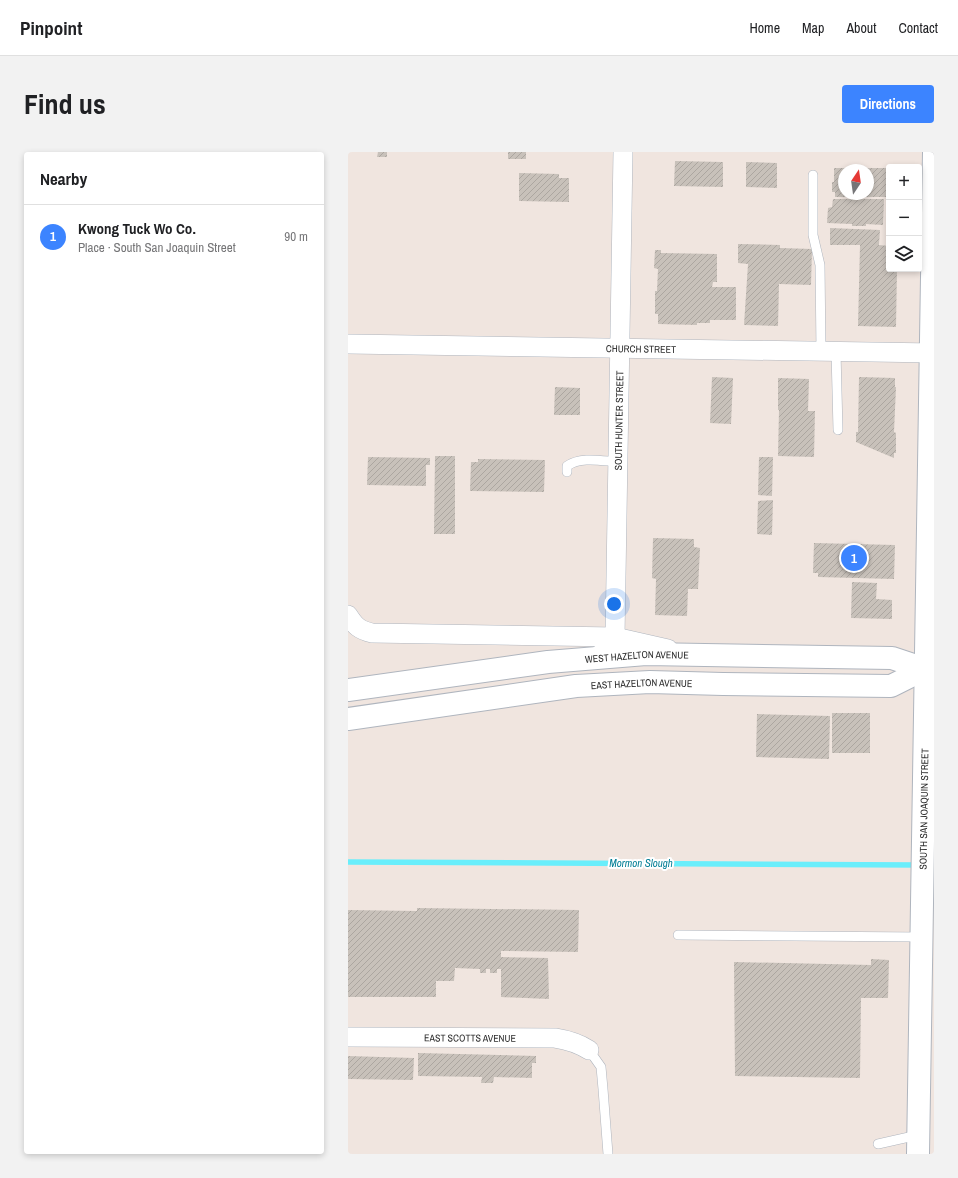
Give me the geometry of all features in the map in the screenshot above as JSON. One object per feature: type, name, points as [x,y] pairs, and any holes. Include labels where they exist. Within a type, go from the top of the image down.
[{"type":"main road","name":"SOUTH SAN JOAQUIN STREET","points":[[918,1144],[924,804],[930,669],[934,152]]},
{"type":"main road","name":"WEST HAZELTON AVENUE","points":[[348,690],[540,663],[646,654],[892,658],[930,669]]},
{"type":"main road","name":"EAST HAZELTON AVENUE","points":[[348,719],[576,686],[650,682],[891,686],[930,669]]},
{"type":"street","name":"SOUTH HUNTER STREET","points":[[615,637],[624,152]]},
{"type":"street","name":"CHURCH STREET","points":[[348,344],[932,353]]},
{"type":"street","points":[[348,615],[353,623],[361,630],[372,632],[615,637],[693,655]]},
{"type":"street","points":[[596,658],[606,649],[615,637]]},
{"type":"street","name":"EAST SCOTTS AVENUE","points":[[348,1037],[555,1038],[570,1040],[589,1050]]},
{"type":"lane","points":[[813,175],[813,235],[820,265],[828,352],[838,430]]},
{"type":"lane","points":[[567,472],[567,466],[574,461],[619,462]]},
{"type":"lane","points":[[678,935],[922,937]]},
{"type":"lane","points":[[589,1050],[600,1067],[604,1089],[608,1154]]},
{"type":"lane","points":[[878,1144],[918,1144]]},
{"type":"building","points":[[378,152],[387,152],[387,157],[377,157]]},
{"type":"building","points":[[508,152],[526,152],[526,159],[508,159]]},
{"type":"building","points":[[675,161],[723,162],[723,187],[674,186]]},
{"type":"building","points":[[746,162],[777,163],[777,188],[746,187]]},
{"type":"building","points":[[834,168],[838,168],[838,197],[835,197],[835,192],[832,192],[832,182],[834,182]]},
{"type":"building","points":[[874,168],[886,168],[886,197],[874,197]]},
{"type":"building","points":[[519,173],[559,174],[559,178],[569,178],[569,202],[519,201]]},
{"type":"building","points":[[833,199],[884,199],[883,225],[866,224],[866,226],[852,226],[852,224],[827,223],[828,208],[832,207]]},
{"type":"building","points":[[830,228],[880,230],[879,245],[886,246],[886,272],[897,272],[896,327],[858,326],[860,245],[830,245]]},
{"type":"building","points":[[738,244],[780,245],[780,248],[812,249],[811,285],[779,284],[778,326],[744,325],[748,264],[738,263]]},
{"type":"building","points":[[655,250],[661,250],[661,253],[717,254],[717,282],[713,282],[712,287],[736,287],[736,320],[710,320],[710,323],[697,323],[697,325],[658,324],[658,314],[655,314],[655,291],[657,291],[658,269],[654,268]]},
{"type":"building","points":[[712,377],[733,378],[731,424],[710,423]]},
{"type":"building","points":[[859,377],[895,378],[894,432],[896,433],[896,453],[894,453],[894,458],[856,442],[856,432],[858,432]]},
{"type":"building","points":[[778,378],[809,379],[808,411],[815,411],[814,457],[778,456]]},
{"type":"building","points":[[555,387],[580,388],[580,415],[554,415]]},
{"type":"building","points":[[435,456],[455,456],[455,534],[434,534]]},
{"type":"building","points":[[368,457],[430,458],[430,465],[426,465],[426,486],[367,485]]},
{"type":"building","points":[[759,457],[773,457],[772,496],[758,495]]},
{"type":"building","points":[[478,459],[545,460],[544,492],[470,491],[471,462],[478,462]]},
{"type":"building","points":[[773,500],[772,535],[757,534],[758,501]]},
{"type":"building","points":[[653,538],[694,539],[694,547],[700,548],[698,589],[688,589],[687,616],[655,615],[656,579],[652,578]]},
{"type":"building","points":[[814,543],[895,545],[894,579],[818,577],[818,573],[813,573]]},
{"type":"building","points":[[852,582],[877,583],[876,599],[892,600],[892,619],[851,618]]},
{"type":"building","points":[[832,713],[870,713],[870,753],[832,753]]},
{"type":"building","points":[[757,714],[830,716],[829,759],[756,757]]},
{"type":"building","points":[[417,908],[579,910],[578,952],[501,951],[501,957],[548,958],[549,999],[501,997],[501,969],[497,969],[497,973],[490,973],[490,969],[486,969],[486,973],[480,973],[480,969],[455,968],[454,981],[436,981],[436,997],[348,997],[348,910],[417,911]]},
{"type":"building","points":[[871,959],[889,960],[888,998],[861,998],[860,1078],[735,1076],[734,962],[871,965]]},
{"type":"building","points":[[418,1053],[536,1056],[536,1063],[532,1063],[532,1078],[494,1077],[493,1083],[481,1083],[482,1077],[418,1076]]},
{"type":"building","points":[[348,1056],[414,1058],[413,1080],[348,1079]]},
{"type":"waterway","name":"Mormon Slough","points":[[348,862],[918,865]]},
{"type":"place","name":"Kwong Tuck Wo Co.","points":[[854,558]]}]
